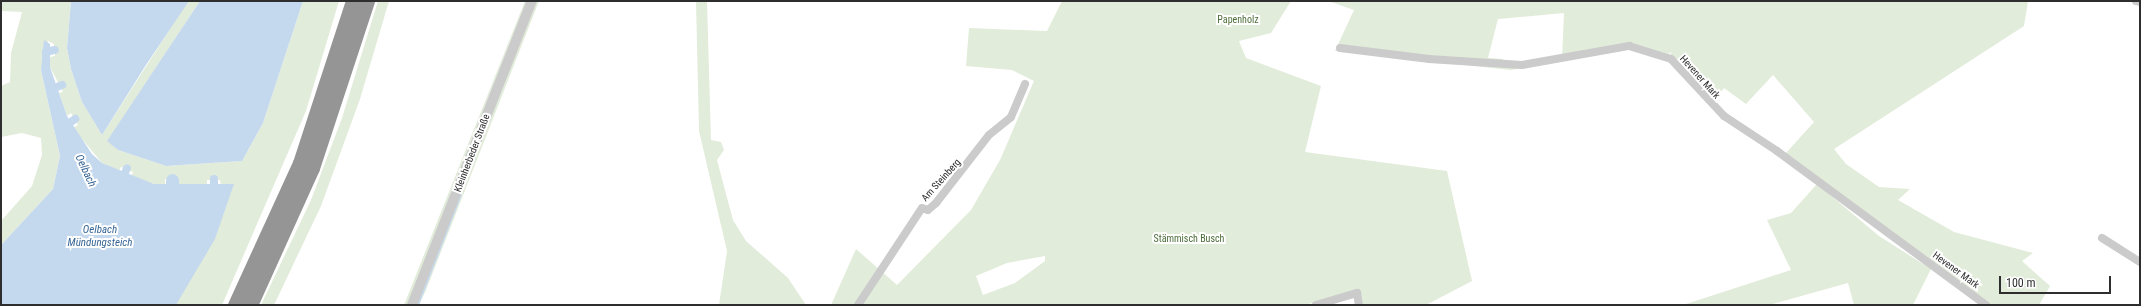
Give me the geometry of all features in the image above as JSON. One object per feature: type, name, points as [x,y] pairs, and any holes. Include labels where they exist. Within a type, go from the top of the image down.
[{"type":"highway","points":[[235,305],[300,163],[353,1]]},
{"type":"highway","points":[[250,305],[312,168],[367,1]]},
{"type":"street","name":"Kleinherbeder Straße","points":[[412,305],[532,1]]},
{"type":"street","points":[[2136,1],[2140,2]]},
{"type":"street","name":"Hevener Mark","points":[[1340,48],[1429,59],[1522,65],[1628,46],[1670,59],[1724,116],[1777,151],[1986,305]]},
{"type":"street","name":"Am Steinberg","points":[[858,305],[922,208],[928,210],[936,202],[989,135],[1011,117],[1025,84]]},
{"type":"street","points":[[2102,238],[2140,262]]},
{"type":"street","points":[[1316,305],[1357,293],[1359,305]]},
{"type":"green space","points":[[1,1],[71,1],[67,48],[71,69],[82,102],[102,135],[188,1],[200,1],[108,141],[118,150],[166,166],[242,161],[263,123],[303,1],[339,1],[306,111],[222,305],[176,305],[233,184],[221,185],[220,180],[207,180],[207,185],[178,186],[179,180],[165,179],[165,185],[154,184],[131,177],[133,172],[121,167],[119,171],[102,163],[73,128],[78,125],[71,113],[67,116],[59,93],[63,92],[50,67],[50,57],[55,56],[54,44],[48,41],[41,70],[60,156],[53,189],[1,245],[1,221],[32,186],[42,155],[41,138],[22,133],[1,137],[1,86],[10,82],[11,53],[22,12],[1,11]]},
{"type":"green space","points":[[378,1],[389,1],[360,99],[321,206],[274,305],[261,305],[311,200],[342,118]]},
{"type":"green space","points":[[525,1],[539,1],[426,290],[419,305],[404,305]]},
{"type":"green space","points":[[696,1],[707,1],[711,140],[721,142],[724,150],[717,160],[733,220],[746,241],[788,278],[806,305],[719,305],[727,251],[699,131]]},
{"type":"green space","name":"Stämmisch Busch","points":[[1062,1],[1291,1],[1271,33],[1239,41],[1246,58],[1321,86],[1305,152],[1447,171],[1472,281],[1426,305],[1361,305],[1355,291],[1305,305],[831,305],[856,249],[897,285],[971,210],[1000,160],[1034,81],[1012,70],[966,66],[969,28],[1047,31]],"holes":[[[1045,256],[1045,261],[1015,283],[983,295],[976,276],[1007,263]]]},
{"type":"green space","points":[[1328,1],[2028,1],[2024,26],[1834,149],[1846,164],[1879,187],[1910,189],[1898,200],[1954,232],[2033,253],[2022,261],[2050,286],[2039,305],[1990,305],[1786,153],[1814,122],[1773,75],[1746,104],[1724,88],[1713,103],[1736,120],[1719,110],[1716,113],[1667,60],[1672,52],[1668,54],[1629,43],[1622,51],[1511,70],[1335,51],[1354,10]],"holes":[[[1564,13],[1562,59],[1518,66],[1503,66],[1503,59],[1488,58],[1498,19]]]},
{"type":"green space","points":[[1817,184],[1879,236],[1931,269],[1913,305],[1854,305],[1848,283],[1769,305],[1683,305],[1791,270],[1767,220],[1791,213]]},
{"type":"water","points":[[71,1],[189,1],[146,65],[102,135],[82,102],[71,69],[67,48]]},
{"type":"water","points":[[200,1],[303,1],[263,123],[242,161],[166,166],[118,150],[107,141]]},
{"type":"water","name":"Oelbach Mündungsteich","points":[[44,40],[50,44],[50,67],[67,116],[92,154],[102,163],[154,184],[234,184],[215,239],[176,305],[1,305],[1,245],[53,189],[60,156],[41,70]]},
{"type":"waterway","points":[[46,58],[46,52],[55,50]]},
{"type":"waterway","name":"Oelbach","points":[[54,94],[52,89],[62,85]]},
{"type":"waterway","points":[[64,127],[75,119]]},
{"type":"waterway","points":[[120,184],[127,168]]},
{"type":"waterway","points":[[214,179],[214,185]]},
{"type":"waterway","name":"Oelbach","points":[[172,180],[172,185]]},
{"type":"waterway","points":[[418,305],[461,194]]},
{"type":"park label","name":"Papenholz","points":[[1238,20]]}]
